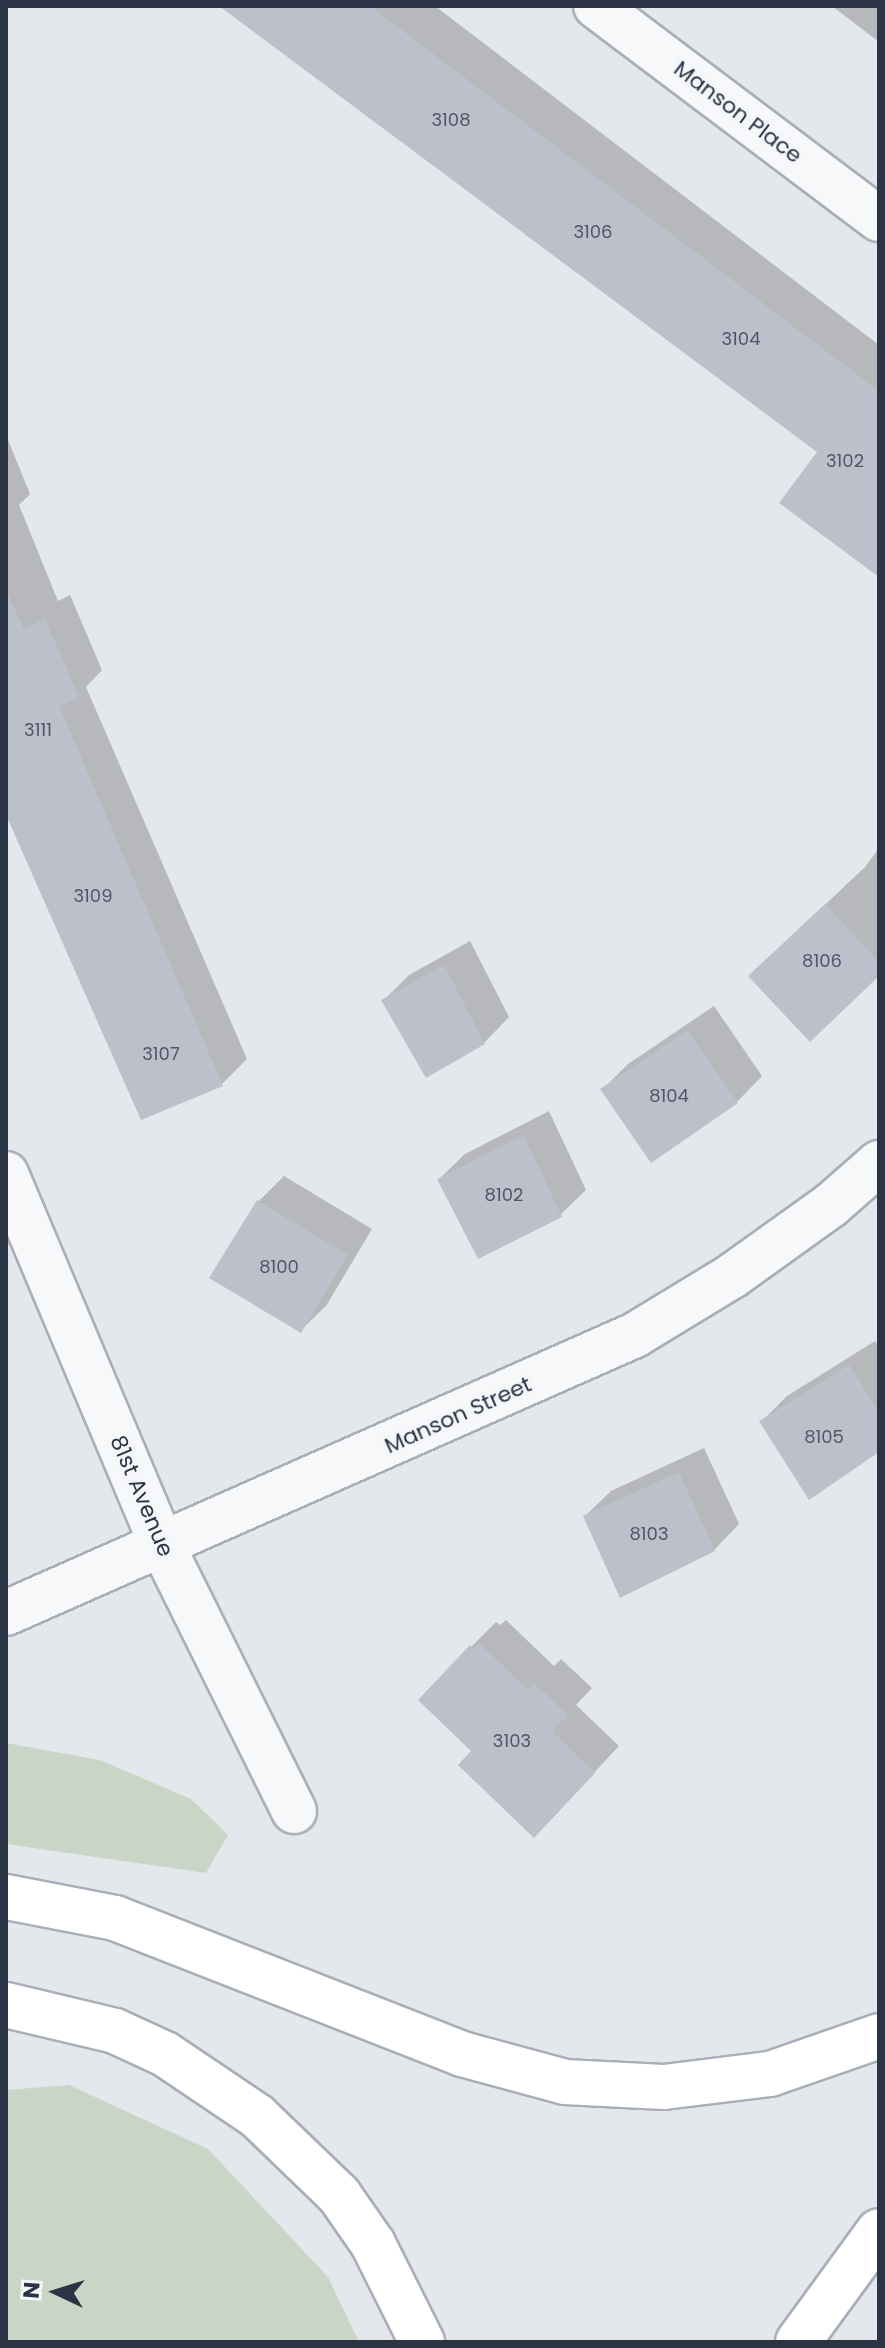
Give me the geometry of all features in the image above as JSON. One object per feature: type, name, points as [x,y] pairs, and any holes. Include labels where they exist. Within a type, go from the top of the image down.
[{"type":"main road","points":[[6,1897],[115,1918],[462,2054],[565,2082],[664,2087],[770,2074],[879,2036]]},
{"type":"main road","points":[[6,2005],[115,2031],[165,2054],[257,2116],[339,2195],[373,2244],[422,2342]]},
{"type":"main road","points":[[798,2342],[879,2231]]},
{"type":"street","name":"Manson Place","points":[[596,6],[879,219]]},
{"type":"street","name":"Manson Street","points":[[6,1613],[635,1335],[732,1276],[831,1205],[879,1163]]},
{"type":"street","name":"81st Avenue","points":[[6,1174],[162,1545],[294,1811]]},
{"type":"green space","points":[[6,1743],[100,1760],[191,1799],[228,1835],[206,1873],[6,1844]]},
{"type":"green space","points":[[69,2085],[208,2149],[328,2277],[359,2342],[6,2342],[6,2090]]},
{"type":"building","points":[[219,6],[370,6],[879,391],[879,577],[779,503],[817,452]]},
{"type":"building","points":[[6,590],[24,629],[45,619],[79,697],[59,706],[223,1086],[141,1120],[6,815]]},
{"type":"building","points":[[825,904],[879,962],[879,976],[810,1042],[748,976]]},
{"type":"building","points":[[444,965],[485,1044],[426,1078],[381,1000]]},
{"type":"building","points":[[688,1030],[738,1103],[651,1163],[600,1089]]},
{"type":"building","points":[[524,1135],[562,1217],[478,1259],[437,1179]]},
{"type":"building","points":[[257,1200],[348,1255],[301,1333],[209,1278]]},
{"type":"building","points":[[849,1365],[879,1412],[879,1452],[809,1500],[759,1421]]},
{"type":"building","points":[[679,1472],[715,1551],[620,1598],[583,1516]]},
{"type":"building","points":[[479,1643],[528,1690],[534,1683],[568,1715],[552,1731],[595,1773],[534,1838],[458,1765],[471,1751],[418,1700],[470,1645],[473,1649]]}]
